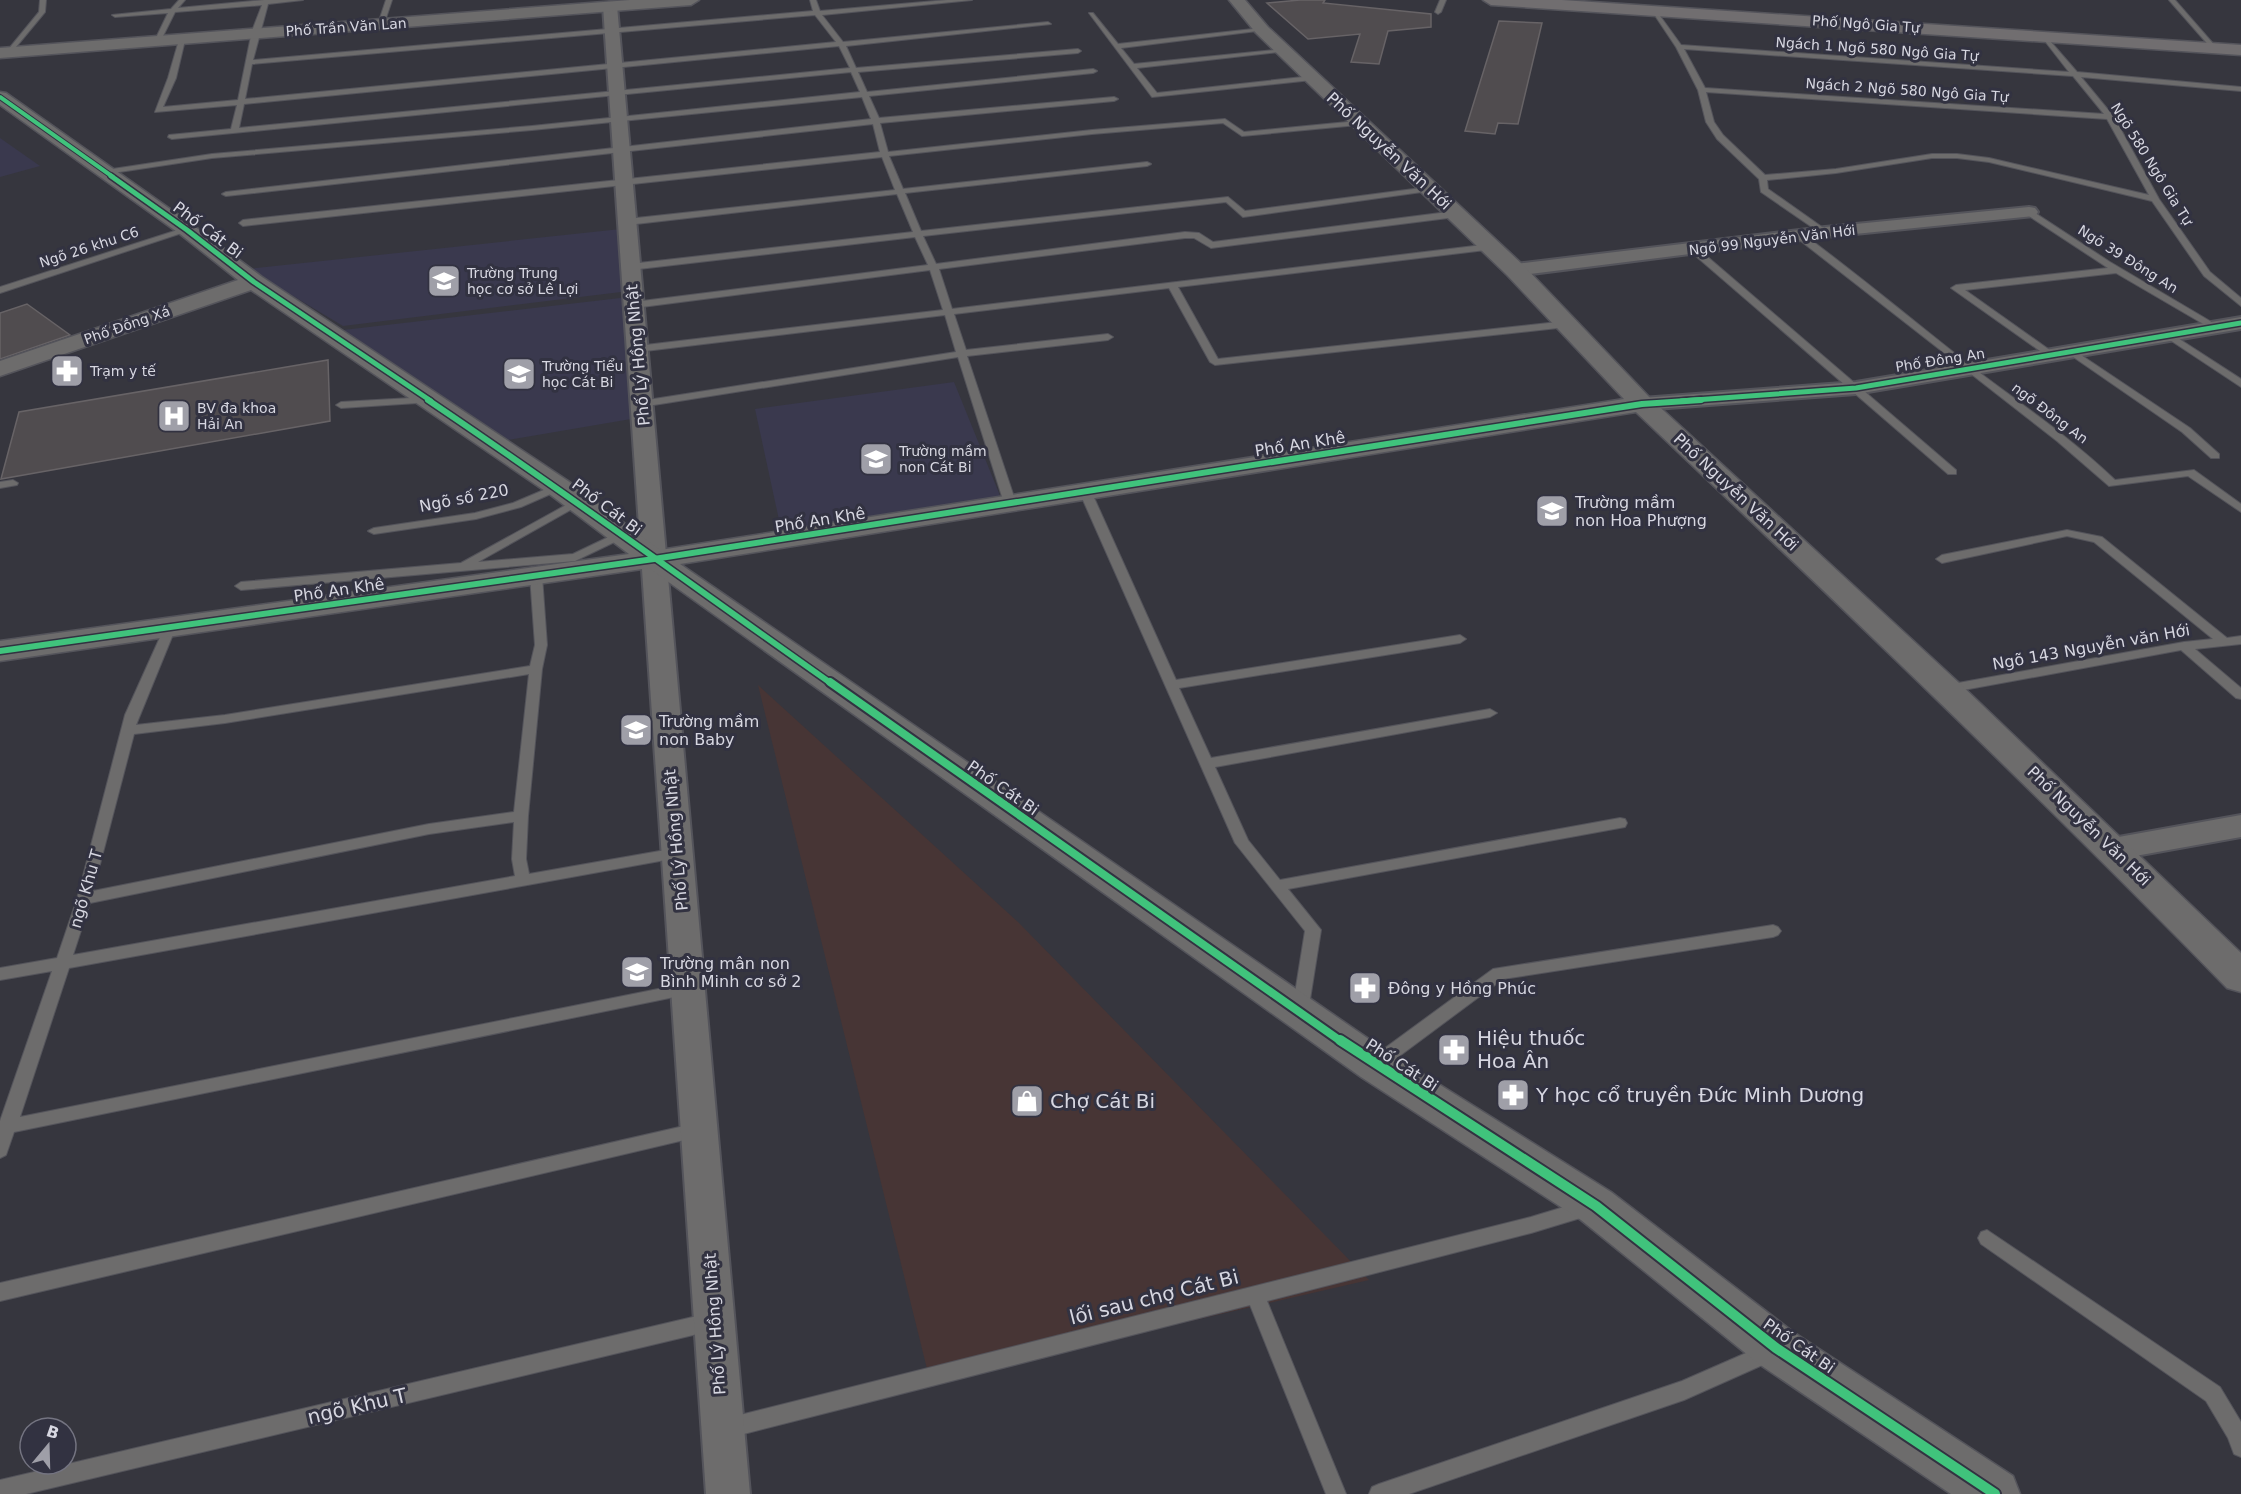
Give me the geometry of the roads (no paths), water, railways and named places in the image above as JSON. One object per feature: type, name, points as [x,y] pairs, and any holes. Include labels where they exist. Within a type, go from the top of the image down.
[{"type":"main road","name":"Phố Ngô Gia Tự","points":[[1491,0],[2241,50]]},
{"type":"street","name":"Phố Trần Văn Lan","points":[[4,52],[381,24],[611,19],[691,0]]},
{"type":"street","name":"Phố Nguyễn Văn Hới","points":[[1237,0],[1262,30],[1515,270],[1642,404],[1947,689],[2113,849],[2241,977]]},
{"type":"street","points":[[1553,4],[1571,0]]},
{"type":"street","name":"Phố Lý Hồng Nhật","points":[[611,19],[728,1494]]},
{"type":"street","name":"Phố Cát Bi","points":[[0,97],[187,230],[254,282],[568,495],[654,559],[1299,1013],[1375,1065],[1596,1206],[1776,1348],[1995,1494]]},
{"type":"street","name":"Ngõ 99 Nguyễn Văn Hới","points":[[1515,270],[1825,232],[2029,212]]},
{"type":"street","name":"Phố Đồng Xá","points":[[0,369],[254,282]]},
{"type":"street","name":"Phố Đông An","points":[[1642,404],[1856,388],[2241,323]]},
{"type":"street","name":"Phố An Khê","points":[[0,651],[654,559],[1642,404]]},
{"type":"street","points":[[2113,849],[2241,826]]},
{"type":"lane","points":[[4,52],[42,12],[43,0]]},
{"type":"lane","points":[[157,42],[173,10],[182,0]]},
{"type":"lane","points":[[115,15],[300,0]]},
{"type":"lane","points":[[381,24],[389,0]]},
{"type":"lane","points":[[813,0],[817,13],[842,45],[854,70],[876,121],[885,154],[934,268],[1010,503]]},
{"type":"lane","points":[[250,62],[611,19],[817,13],[969,0]]},
{"type":"lane","points":[[1438,12],[1443,0]]},
{"type":"lane","points":[[2172,0],[2214,48]]},
{"type":"lane","points":[[234,131],[243,101],[256,34],[266,1]]},
{"type":"lane","points":[[1655,11],[1679,47],[1702,90],[1710,122],[1720,137],[1763,177],[1764,190],[1825,232]]},
{"type":"lane","points":[[1091,14],[1155,95],[1312,78]]},
{"type":"lane","points":[[182,40],[172,78],[158,110],[615,64],[842,45],[1048,24]]},
{"type":"lane","points":[[1117,46],[1262,30]]},
{"type":"lane","name":"Ngõ 580 Ngô Gia Tự","points":[[2044,36],[2110,117],[2155,199],[2207,274],[2241,303]]},
{"type":"lane","name":"Ngách 1 Ngõ 580 Ngô Gia Tự","points":[[1679,47],[2073,74],[2241,89]]},
{"type":"lane","points":[[106,172],[212,156],[618,107],[854,70],[1078,51]]},
{"type":"lane","points":[[1132,66],[1284,51]]},
{"type":"lane","points":[[172,137],[234,131],[863,93],[1093,71]]},
{"type":"lane","name":"Ngách 2 Ngõ 580 Ngô Gia Tự","points":[[1702,90],[2110,117]]},
{"type":"lane","points":[[226,194],[876,121],[1114,99]]},
{"type":"lane","points":[[243,223],[624,184],[1092,132],[1225,121],[1242,134],[1358,123]]},
{"type":"lane","points":[[1763,177],[1836,171],[1932,156],[1957,156],[1989,160],[2155,199]]},
{"type":"lane","points":[[627,222],[1147,164]]},
{"type":"lane","points":[[630,267],[1228,199],[1243,214],[1429,189]]},
{"type":"lane","name":"Ngõ 39 Đông An","points":[[2029,212],[2116,270],[2214,327]]},
{"type":"lane","points":[[634,305],[1185,235],[1196,235],[1211,245],[1456,214]]},
{"type":"lane","name":"Ngõ 26 khu C6","points":[[0,290],[187,230]]},
{"type":"lane","name":"ngõ Đông An","points":[[1800,236],[1861,280],[1970,369],[2085,456],[2113,484],[2190,472],[2241,509]]},
{"type":"lane","points":[[637,350],[1491,247]]},
{"type":"lane","points":[[1693,249],[1952,472]]},
{"type":"lane","points":[[2116,270],[1956,288],[2186,430],[2216,456]]},
{"type":"lane","points":[[1172,285],[1215,362],[1567,324]]},
{"type":"lane","points":[[2170,336],[2241,384]]},
{"type":"lane","points":[[641,404],[960,354],[1108,337]]},
{"type":"lane","points":[[341,405],[431,400]]},
{"type":"lane","points":[[0,484],[13,483]]},
{"type":"lane","points":[[1085,491],[1242,843],[1313,930],[1299,1013]]},
{"type":"lane","points":[[461,566],[568,495]]},
{"type":"lane","name":"Ngõ số 220","points":[[374,531],[476,516],[568,495]]},
{"type":"lane","points":[[1942,559],[2067,533],[2098,539],[2226,643]]},
{"type":"lane","points":[[241,586],[575,557],[621,535]]},
{"type":"lane","points":[[523,880],[519,859],[521,816],[536,669],[541,645],[536,576]]},
{"type":"lane","name":"ngõ Khu T","points":[[0,1150],[4,1127],[84,899],[132,715],[170,627]]},
{"type":"lane","points":[[1172,685],[1460,639]]},
{"type":"lane","name":"Ngõ 143 Nguyễn văn Hới","points":[[1947,689],[2184,646],[2241,640]]},
{"type":"lane","points":[[2184,646],[2241,695]]},
{"type":"lane","points":[[129,730],[225,719],[536,669]]},
{"type":"lane","points":[[1206,764],[1490,713]]},
{"type":"lane","points":[[84,899],[429,829],[521,816]]},
{"type":"lane","points":[[1276,885],[1620,823]]},
{"type":"lane","points":[[0,974],[677,853]]},
{"type":"lane","points":[[1375,1065],[1499,973],[1773,931]]},
{"type":"lane","points":[[4,1127],[688,988]]},
{"type":"lane","points":[[0,1292],[699,1129]]},
{"type":"lane","name":"lối sau chợ Cát Bi","points":[[723,1429],[1531,1225],[1596,1206]]},
{"type":"lane","points":[[1987,1238],[2213,1394],[2237,1434],[2241,1447]]},
{"type":"lane","points":[[1255,1295],[1336,1494]]},
{"type":"lane","name":"ngõ Khu T","points":[[0,1490],[715,1321]]},
{"type":"lane","points":[[1379,1494],[1684,1390],[1776,1348]]},
{"type":"place","name":"Trường Trung học cơ sở Lê Lợi","points":[[444,281]]},
{"type":"place","name":"Trạm y tế","points":[[67,371]]},
{"type":"place","name":"Trường Tiểu học Cát Bi","points":[[519,374]]},
{"type":"place","name":"BV đa khoa Hải An","points":[[174,416]]},
{"type":"place","name":"Trường mầm non Cát Bi","points":[[876,459]]},
{"type":"place","name":"Trường mầm non Hoa Phượng","points":[[1552,511]]},
{"type":"place","name":"Trường mầm non Baby","points":[[636,730]]},
{"type":"place","name":"Trường mân non Bình Minh cơ sở 2","points":[[637,972]]},
{"type":"place","name":"Đông y Hồng Phúc","points":[[1365,988]]},
{"type":"place","name":"Hiệu thuốc Hoa Ân","points":[[1454,1050]]},
{"type":"place","name":"Y học cổ truyền Đức Minh Dương","points":[[1513,1095]]},
{"type":"place","name":"Chợ Cát Bi","points":[[1027,1101]]}]
